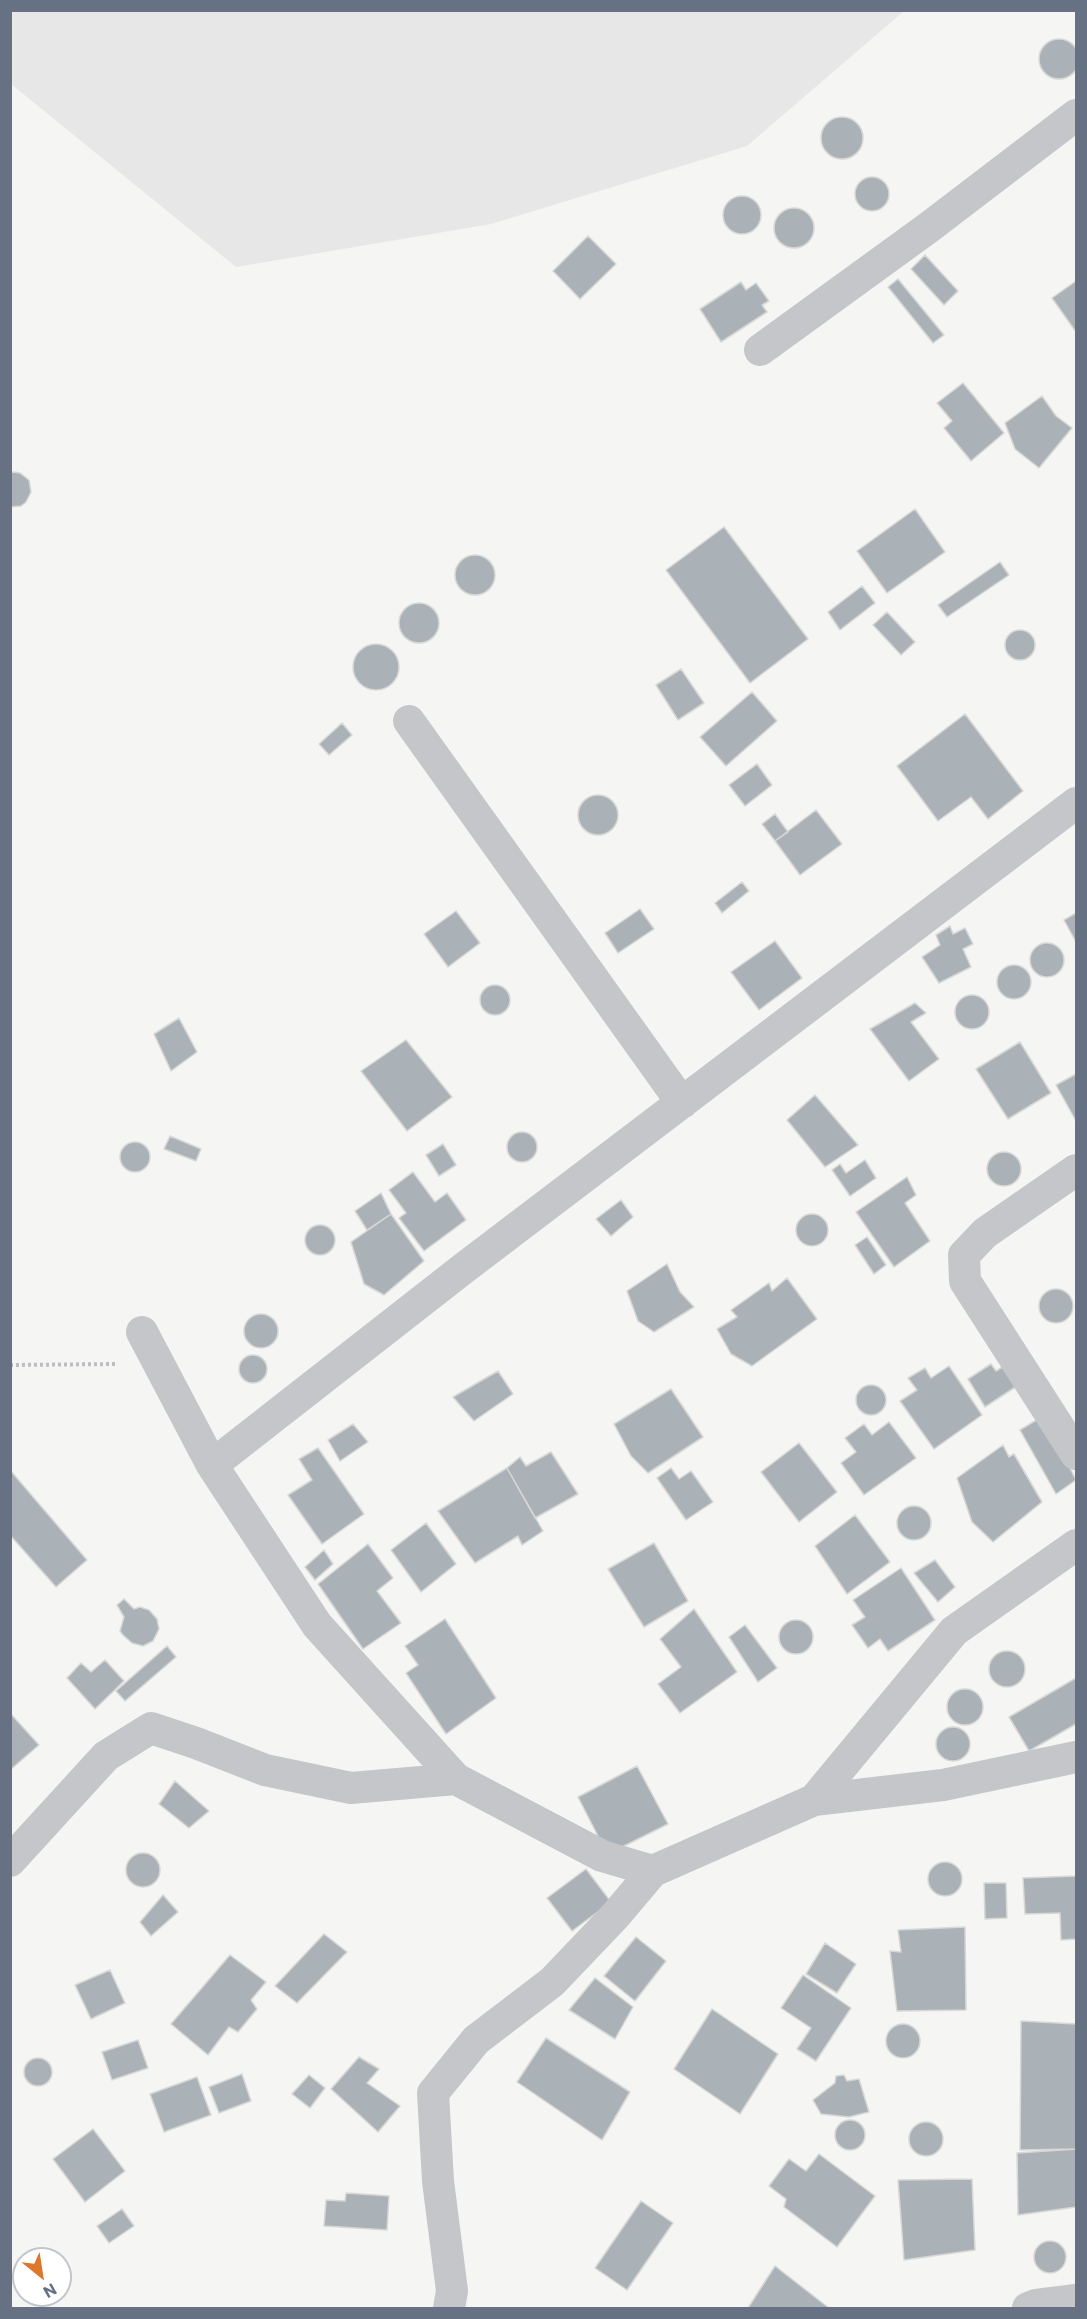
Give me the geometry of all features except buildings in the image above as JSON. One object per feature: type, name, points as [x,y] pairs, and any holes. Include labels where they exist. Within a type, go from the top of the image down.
[{"type":"street","points":[[760,350],[928,228],[1077,115]]},
{"type":"street","points":[[409,721],[682,1103]]},
{"type":"street","points":[[212,1465],[464,1268],[1077,803]]},
{"type":"street","points":[[1077,1170],[985,1233],[964,1255],[965,1281],[1077,1454]]},
{"type":"street","points":[[142,1332],[212,1465],[316,1625],[456,1779],[602,1856],[653,1872]]},
{"type":"street","points":[[814,1800],[954,1631],[1077,1545]]},
{"type":"street","points":[[10,1861],[106,1756],[151,1728],[265,1770],[351,1788],[456,1779]]},
{"type":"street","points":[[449,2308],[452,2291],[438,2181],[433,2093],[476,2040],[552,1982],[653,1872],[814,1800],[943,1785],[1077,1757]]},
{"type":"street","points":[[1028,2308],[1077,2300]]},
{"type":"path","points":[[10,1365],[160,1363]]},
{"type":"shaded area","points":[[10,11],[904,11],[747,146],[491,224],[236,267],[11,84]]}]
